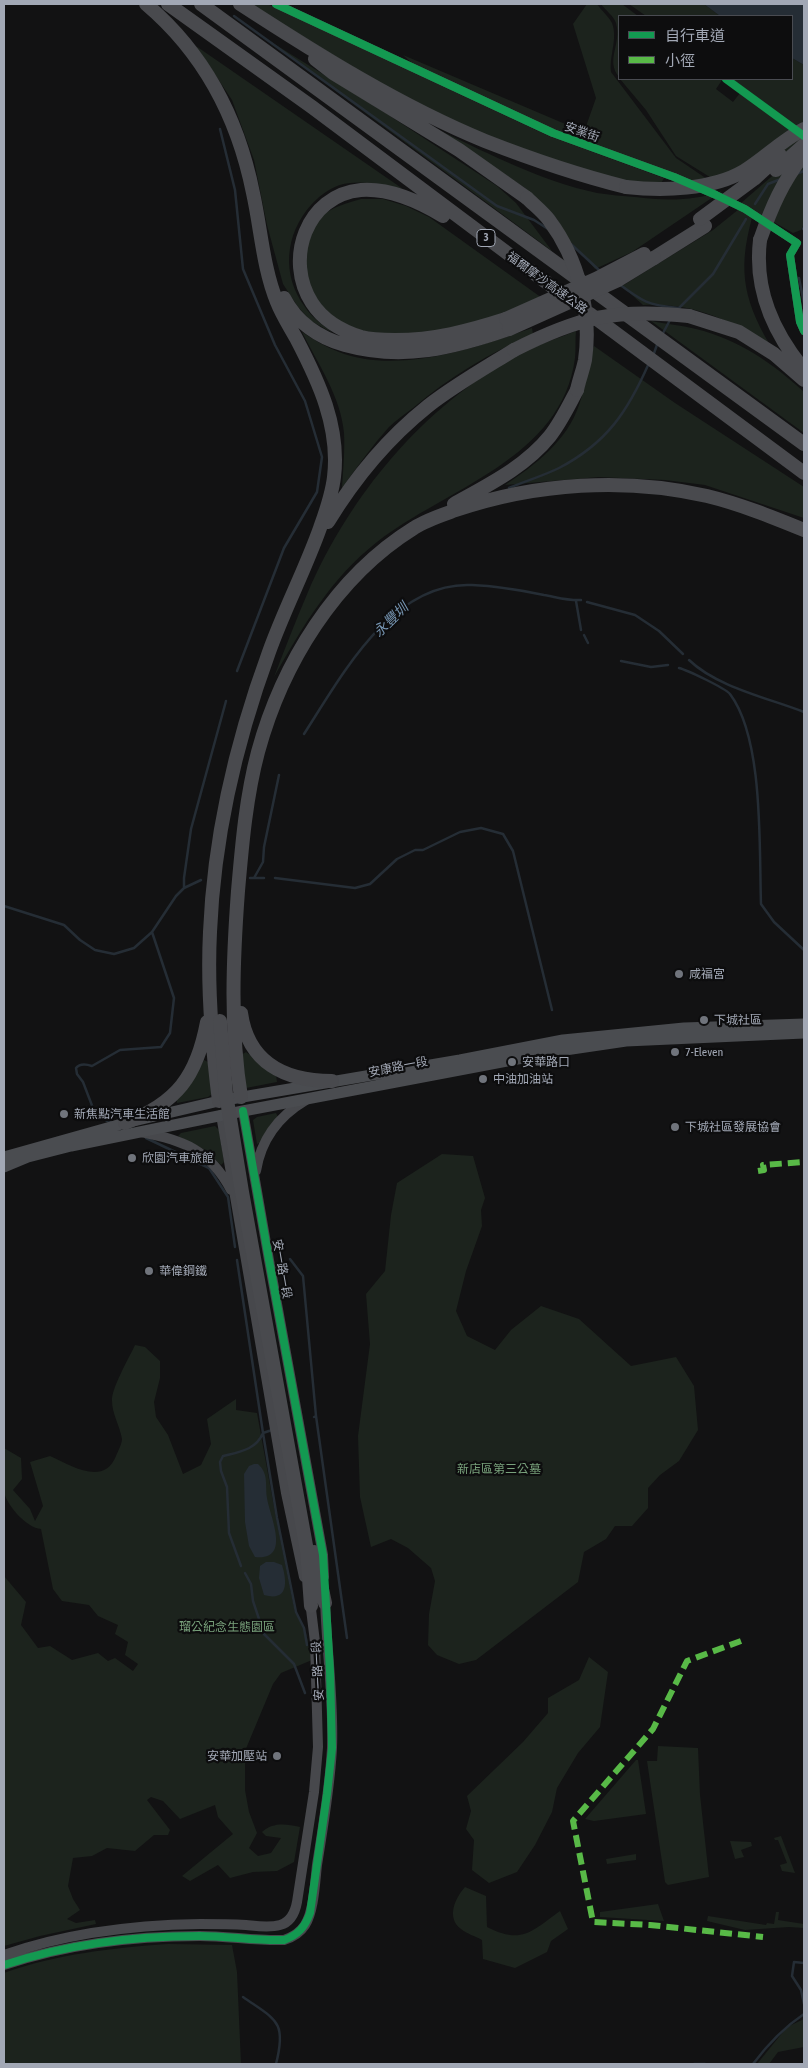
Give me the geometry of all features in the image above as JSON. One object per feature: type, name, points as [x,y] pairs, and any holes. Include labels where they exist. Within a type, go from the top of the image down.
[{"type":"highway","points":[[146,4],[182,38],[224,102],[235,129],[254,194],[267,264],[277,302],[324,396],[333,432],[335,456],[334,478],[327,507],[312,549],[268,653],[238,747],[222,820],[212,901],[209,947],[210,996],[220,1108]]},
{"type":"highway","name":"福爾摩沙高速公路","points":[[168,4],[312,107],[511,257],[650,357],[804,473]]},
{"type":"highway","name":"福爾摩沙高速公路","points":[[201,4],[804,444]]},
{"type":"highway","points":[[240,4],[264,20],[394,95],[484,140],[538,161],[590,178],[626,187],[667,190],[701,185],[730,177],[742,172],[773,151],[789,137],[804,131]]},
{"type":"highway","points":[[264,20],[333,73],[459,150],[527,198],[548,219],[575,266],[584,299],[587,333],[586,351],[577,390],[565,414],[550,436],[526,460],[496,481],[416,526],[373,559],[352,579],[312,631],[281,687],[257,754],[247,774],[234,858],[226,943],[223,1021],[226,1094],[240,1182],[307,1551],[311,1606]]},
{"type":"highway","points":[[702,223],[754,179],[804,131]]},
{"type":"highway","points":[[267,264],[290,309],[323,338],[360,349],[390,353],[412,352],[472,342],[596,280],[653,254],[702,223],[770,175],[804,145]]},
{"type":"highway","points":[[804,154],[793,168],[774,200],[760,240],[758,254],[766,305],[773,324],[804,370]]},
{"type":"highway","points":[[508,324],[432,338],[375,340],[362,337],[335,325],[312,304],[301,277],[299,252],[304,232],[315,213],[330,201],[343,194],[361,190],[383,191],[408,197],[427,206],[511,257]]},
{"type":"highway","points":[[312,549],[343,498],[365,468],[390,441],[427,407],[468,378],[514,350],[545,334],[580,321],[611,314],[647,313],[689,316],[739,332],[774,354],[804,380]]},
{"type":"highway","points":[[416,526],[469,506],[504,496],[537,490],[599,486],[660,488],[706,496],[757,511],[804,530]]},
{"type":"highway","points":[[238,747],[238,771],[229,830],[219,931],[218,980],[232,1086],[251,1200],[325,1603]]},
{"type":"highway","points":[[242,1104],[235,1032],[234,960],[240,869],[257,754]]},
{"type":"highway","points":[[234,960],[242,1017],[246,1032],[258,1053],[271,1066],[292,1076],[317,1081],[332,1081]]},
{"type":"highway","points":[[125,1123],[157,1109],[170,1099],[185,1083],[200,1051],[207,1024],[210,996]]},
{"type":"main road","name":"安康路一段","points":[[4,1157],[125,1123],[242,1104],[332,1081],[460,1060],[563,1040],[684,1028],[804,1024]]},
{"type":"main road","name":"安康路一段","points":[[242,1104],[309,1098],[565,1050],[618,1042],[684,1037],[804,1033]]},
{"type":"main road","name":"安康路一段","points":[[4,1167],[45,1152],[140,1132],[220,1108]]},
{"type":"street","name":"安業街","points":[[276,4],[553,133],[674,177],[745,210],[796,242],[790,255],[800,322],[804,331]]},
{"type":"street","points":[[255,1182],[259,1154],[271,1130],[292,1108],[309,1098]]},
{"type":"street","name":"安一路一段","points":[[4,1955],[42,1942],[93,1938],[236,1936],[284,1940],[293,1936],[306,1923],[311,1905],[332,1748],[330,1670],[323,1555],[268,1260],[242,1104]]},
{"type":"street","name":"安一路一段","points":[[4,1965],[93,1938],[166,1925],[280,1926],[290,1920],[297,1902],[314,1792],[318,1747],[317,1681],[311,1606],[286,1493],[220,1108]]},
{"type":"street","points":[[140,1132],[178,1141],[202,1153],[220,1172],[235,1197]]},
{"type":"street","points":[[245,1252],[266,1248]]},
{"type":"green space","points":[[250,4],[267,4],[549,136],[664,178],[659,187],[603,179],[487,139],[395,93]]},
{"type":"green space","points":[[587,4],[597,4],[612,23],[614,41],[611,72],[676,158],[710,181],[695,185],[549,128],[414,65],[403,55],[584,132],[596,98],[573,24]]},
{"type":"green space","points":[[601,4],[622,4],[637,15],[618,15],[618,76],[613,64],[617,31],[613,18]]},
{"type":"green space","points":[[629,4],[704,4],[719,15],[645,15]]},
{"type":"green space","points":[[260,35],[387,114],[497,186],[516,203],[552,251]]},
{"type":"green space","points":[[196,46],[403,189],[363,183],[339,185],[324,193],[302,216],[291,242],[289,255],[292,282],[297,295],[308,311],[333,333],[311,321],[298,307],[283,284],[267,225],[254,160],[232,100]]},
{"type":"green space","points":[[793,59],[804,65],[804,132],[733,80],[793,80]]},
{"type":"green space","points":[[621,80],[722,80],[716,89],[733,102],[740,93],[804,139],[804,224],[801,230],[793,233],[754,211],[746,248],[744,264],[748,295],[760,327],[770,345],[725,320],[710,314],[678,307],[643,305],[622,286],[713,230],[744,205],[741,203],[778,171],[736,170],[713,179],[676,156],[646,110]]},
{"type":"green space","points":[[441,131],[498,158],[556,182],[597,193],[668,199],[701,197],[722,191],[632,252],[595,269],[570,242],[557,219],[525,188]]},
{"type":"green space","points":[[361,199],[383,199],[406,206],[429,217],[542,298],[475,322],[430,333],[373,334],[343,323],[320,303],[312,290],[307,276],[308,245],[316,225],[323,215],[346,203]]},
{"type":"green space","points":[[651,321],[711,333],[741,346],[768,362],[804,392],[804,433]]},
{"type":"green space","points":[[532,328],[533,334],[501,349],[455,376],[389,427],[342,488],[344,433],[342,420],[334,394],[302,332],[339,352],[362,358],[386,361],[436,356],[486,343]]},
{"type":"green space","points":[[576,331],[575,358],[566,393],[548,422],[525,446],[497,468],[405,523],[377,542],[361,556],[319,604],[274,677],[308,592],[325,556],[345,521],[393,457],[420,428],[450,401],[482,377],[523,352]]},
{"type":"green space","points":[[594,346],[675,403],[804,487],[804,518],[705,485],[665,480],[599,477],[505,485],[549,451],[567,430],[574,418],[581,398]]},
{"type":"green space","points":[[246,1052],[276,1075],[277,1082],[246,1088],[241,1055]]},
{"type":"green space","points":[[204,1060],[208,1062],[212,1094],[208,1097],[177,1103],[177,1099],[190,1085]]},
{"type":"green space","points":[[276,1113],[278,1117],[266,1131],[260,1143],[257,1144],[253,1120],[257,1117]]},
{"type":"green space","points":[[215,1126],[219,1130],[224,1162],[221,1165],[205,1150],[178,1136],[181,1133]]},
{"type":"green space","name":"新店區第三公墓","points":[[442,1154],[473,1156],[485,1198],[481,1210],[482,1226],[466,1271],[456,1311],[467,1336],[495,1350],[511,1330],[541,1306],[579,1319],[631,1366],[676,1357],[694,1386],[698,1430],[679,1461],[660,1475],[648,1488],[648,1508],[632,1526],[615,1526],[606,1539],[584,1552],[578,1582],[476,1660],[459,1664],[437,1655],[428,1645],[429,1614],[435,1581],[431,1568],[408,1548],[391,1539],[371,1547],[360,1497],[358,1436],[370,1344],[366,1294],[385,1271],[391,1215],[397,1183]]},
{"type":"green space","name":"瑠公紀念生態園區","points":[[135,1345],[145,1347],[160,1361],[160,1378],[154,1402],[156,1417],[168,1435],[183,1474],[201,1465],[211,1444],[207,1419],[236,1399],[236,1410],[257,1413],[295,1612],[306,1633],[312,1660],[281,1673],[273,1684],[245,1751],[245,1790],[249,1812],[257,1833],[249,1848],[258,1856],[271,1853],[281,1838],[266,1836],[262,1832],[275,1825],[300,1827],[294,1862],[277,1871],[253,1872],[230,1878],[218,1865],[190,1881],[182,1876],[233,1834],[218,1817],[215,1805],[180,1819],[163,1801],[151,1797],[147,1800],[170,1830],[168,1835],[154,1835],[135,1851],[107,1848],[92,1856],[73,1858],[68,1886],[80,1910],[67,1919],[76,1923],[95,1920],[96,1924],[4,1946],[4,1576],[26,1602],[21,1625],[38,1648],[50,1646],[72,1660],[98,1653],[108,1661],[115,1658],[133,1671],[138,1664],[125,1655],[128,1642],[115,1634],[118,1625],[98,1616],[89,1605],[62,1601],[53,1589],[41,1529],[24,1521],[13,1510],[6,1498],[3,1481],[4,1448],[21,1458],[22,1479],[13,1490],[30,1509],[35,1521],[43,1506],[30,1462],[50,1456],[77,1468],[95,1472],[111,1465],[119,1450],[122,1439],[113,1411],[112,1396],[117,1381]]},
{"type":"green space","points":[[589,1657],[608,1672],[600,1727],[578,1753],[557,1788],[552,1812],[535,1845],[517,1872],[489,1883],[472,1870],[474,1840],[466,1829],[471,1811],[467,1796],[523,1742],[548,1713],[548,1698],[579,1680]]},
{"type":"green space","points":[[658,1746],[698,1748],[700,1795],[709,1877],[668,1885],[665,1882],[647,1761],[657,1761]]},
{"type":"green space","points":[[638,1760],[646,1814],[594,1821],[585,1819]]},
{"type":"green space","points":[[781,1836],[795,1873],[782,1871],[780,1865],[787,1863],[778,1840],[774,1838]]},
{"type":"green space","points":[[730,1841],[751,1842],[752,1846],[741,1850],[744,1857],[735,1859]]},
{"type":"green space","points":[[636,1854],[636,1860],[607,1864],[606,1859]]},
{"type":"green space","points":[[465,1887],[486,1896],[487,1927],[499,1932],[509,1935],[526,1933],[534,1930],[560,1911],[568,1929],[551,1941],[547,1952],[515,1968],[483,1959],[482,1940],[463,1931],[454,1919],[455,1902]]},
{"type":"green space","points":[[658,1904],[664,1921],[600,1917],[600,1912]]},
{"type":"green space","points":[[776,1912],[779,1912],[778,1920],[804,1924],[804,1928],[789,1927],[745,1930],[707,1921],[708,1916],[766,1925],[767,1923],[774,1924]]},
{"type":"green space","points":[[168,1944],[232,1945],[237,1972],[241,2064],[4,2064],[4,1973],[44,1961],[85,1953]]},
{"type":"green space","points":[[804,2019],[804,2047],[778,2052],[769,2064],[757,2064],[787,2027]]},
{"type":"shaded area","points":[[704,4],[804,4],[804,65],[793,59],[793,15],[719,15]]},
{"type":"shaded area","points":[[258,1464],[264,1472],[267,1498],[276,1536],[276,1545],[273,1552],[266,1556],[255,1557],[249,1546],[245,1522],[244,1474],[249,1466]]},
{"type":"shaded area","points":[[266,1562],[282,1565],[285,1583],[282,1593],[278,1596],[264,1595],[259,1578],[260,1566]]},
{"type":"waterway","points":[[234,16],[497,206],[534,220],[548,229]]},
{"type":"waterway","points":[[220,129],[235,190],[243,269],[275,345],[305,401],[322,457],[317,492],[284,548],[237,671]]},
{"type":"waterway","points":[[796,174],[804,171]]},
{"type":"waterway","points":[[755,204],[768,184],[781,179]]},
{"type":"waterway","points":[[679,308],[713,274],[746,219]]},
{"type":"waterway","points":[[571,244],[600,271]]},
{"type":"waterway","points":[[799,278],[804,303]]},
{"type":"waterway","points":[[619,284],[646,302],[659,306],[678,308]]},
{"type":"waterway","points":[[662,335],[670,320]]},
{"type":"waterway","points":[[653,356],[658,342]]},
{"type":"waterway","points":[[509,488],[547,474],[590,448],[624,411],[649,363]]},
{"type":"waterway","name":"永豐圳","points":[[304,734],[335,685],[372,636],[394,615],[417,598],[443,588],[472,585],[508,588],[581,600]]},
{"type":"waterway","points":[[576,601],[581,630]]},
{"type":"waterway","name":"永豐圳","points":[[587,602],[635,615],[659,631],[683,654]]},
{"type":"waterway","points":[[584,635],[588,643]]},
{"type":"waterway","name":"永豐圳","points":[[689,660],[714,678],[728,685],[804,712]]},
{"type":"waterway","points":[[621,661],[651,667],[668,665]]},
{"type":"waterway","points":[[679,668],[727,691],[741,714],[749,738],[758,795],[761,904],[774,922],[804,950]]},
{"type":"waterway","points":[[184,887],[191,829],[226,701]]},
{"type":"waterway","name":"永豐圳","points":[[254,878],[263,862],[264,847],[279,775]]},
{"type":"waterway","points":[[275,878],[355,888],[370,884],[397,859],[415,850],[423,850],[460,832],[481,828],[503,834],[513,851],[552,1010]]},
{"type":"waterway","name":"永豐圳","points":[[250,878],[264,878]]},
{"type":"waterway","points":[[4,906],[64,925],[80,940],[95,950],[114,954],[134,948],[152,932],[176,896],[184,888],[201,880]]},
{"type":"waterway","points":[[110,1122],[96,1116],[76,1068],[83,1064],[92,1066],[120,1050],[161,1047],[170,1033],[174,998],[152,932]]},
{"type":"waterway","points":[[146,1138],[209,1168],[228,1197],[235,1247]]},
{"type":"waterway","points":[[290,1259],[303,1276],[316,1416],[314,1417]]},
{"type":"waterway","points":[[237,1260],[263,1433],[260,1439],[251,1447],[223,1456],[220,1462],[227,1487],[229,1533],[241,1566]]},
{"type":"waterway","points":[[316,1416],[347,1638]]},
{"type":"waterway","points":[[272,1430],[263,1433],[277,1518],[296,1612],[304,1628],[307,1645]]},
{"type":"waterway","points":[[245,1573],[251,1584],[253,1601],[264,1634],[294,1664],[305,1693]]},
{"type":"waterway","name":"永豐圳","points":[[804,1963],[794,1962],[792,1976],[801,1990],[804,2004]]},
{"type":"waterway","points":[[243,1997],[264,2011],[276,2023],[280,2039],[276,2064]]},
{"type":"waterway","name":"永豐圳","points":[[753,2064],[776,2037],[804,2014]]},
{"type":"waterway","name":"永豐圳","points":[[694,2064],[705,2064]]},
{"type":"marked path","points":[[758,1171],[764,1170],[763,1165],[804,1162]]},
{"type":"marked path","points":[[741,1641],[687,1661],[653,1729],[573,1821],[593,1922],[650,1925],[763,1937]]},
{"type":"cycle path","points":[[276,4],[553,133],[674,177],[745,209],[797,243],[790,255],[800,322],[804,331]]},
{"type":"cycle path","points":[[727,80],[804,136]]},
{"type":"cycle path","points":[[4,1965],[76,1947],[126,1940],[175,1936],[284,1940],[300,1930],[310,1913],[332,1748],[330,1671],[323,1555],[243,1111]]},
{"type":"place","name":"咸福宮","points":[[679,974]]},
{"type":"place","name":"下城社區","points":[[704,1020]]},
{"type":"place","name":"7-Eleven","points":[[675,1052]]},
{"type":"place","name":"安華路口","points":[[512,1062]]},
{"type":"place","name":"中油加油站","points":[[483,1079]]},
{"type":"place","name":"新焦點汽車生活館","points":[[64,1114]]},
{"type":"place","name":"下城社區發展協會","points":[[675,1127]]},
{"type":"place","name":"欣園汽車旅館","points":[[132,1158]]},
{"type":"place","name":"華偉鋼鐵","points":[[149,1271]]},
{"type":"place","name":"安華加壓站","points":[[277,1756]]}]
